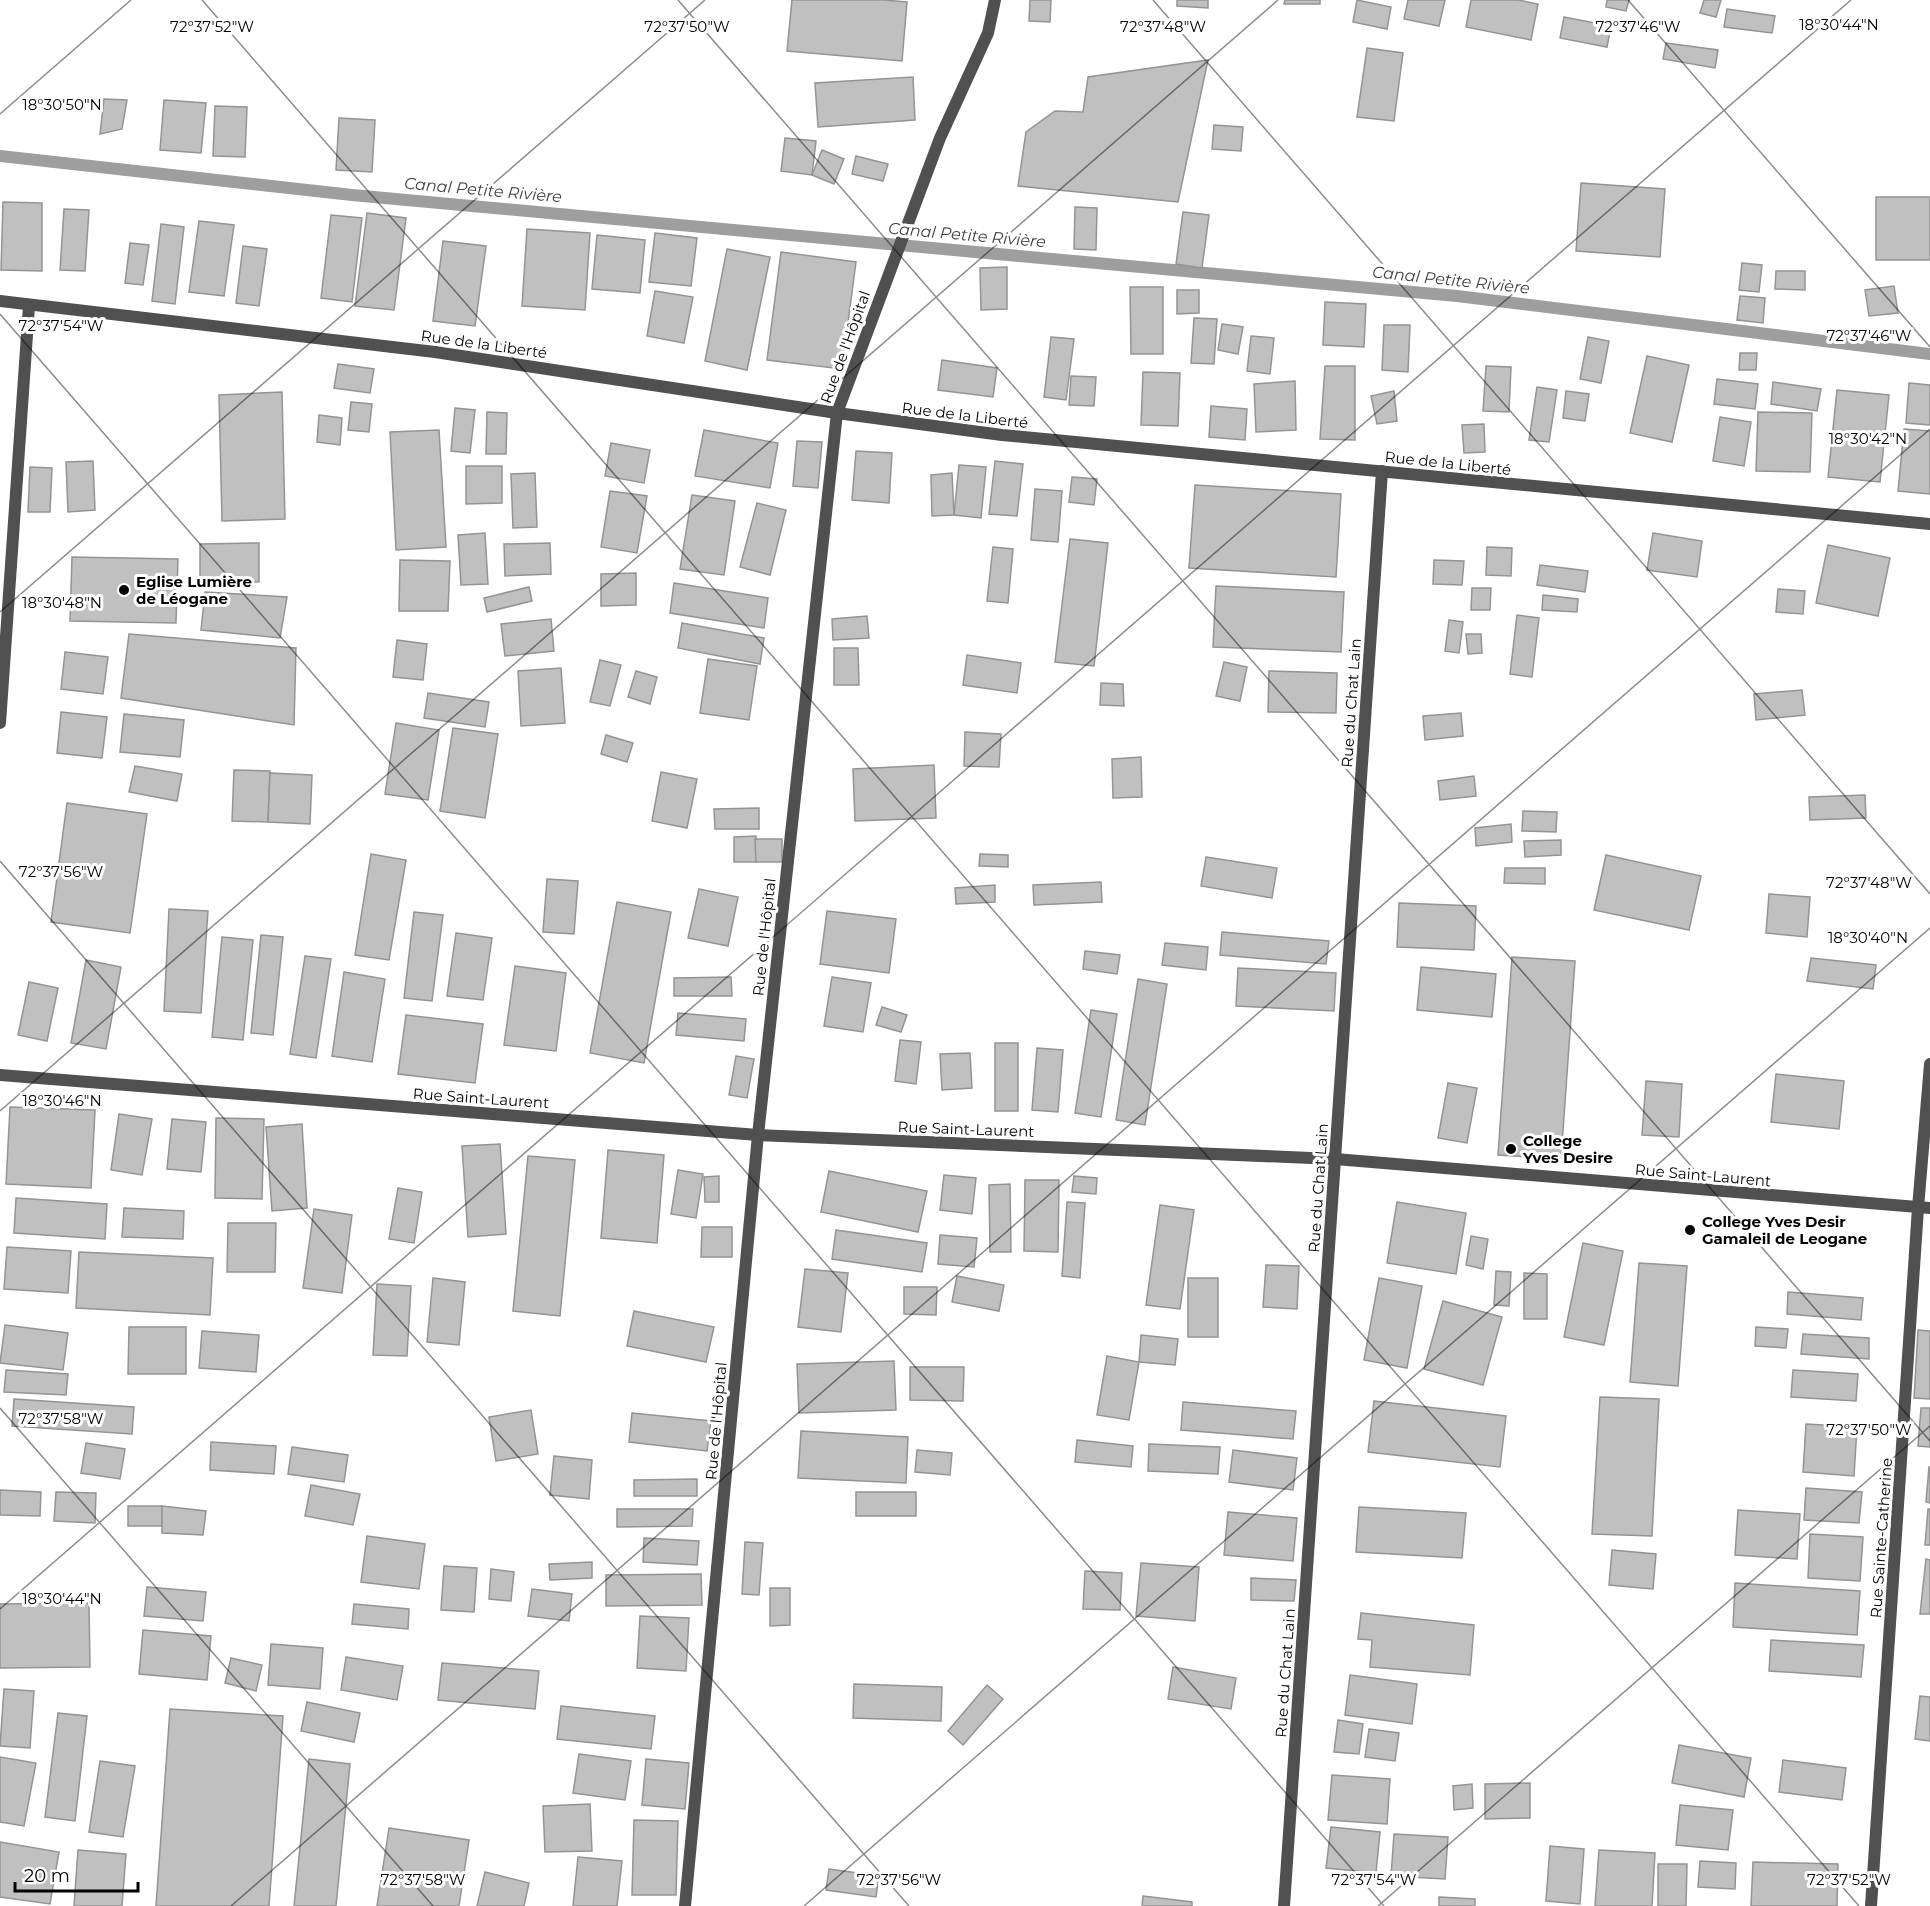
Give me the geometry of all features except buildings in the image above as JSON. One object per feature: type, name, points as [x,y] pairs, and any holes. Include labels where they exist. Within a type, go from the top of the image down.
[{"type":"street","name":"Rue de l'Hôpital","points":[[685,1906],[758,1135],[837,413],[940,138],[988,33],[995,0]]},
{"type":"street","name":"Rue de la Liberté","points":[[0,301],[435,352],[837,413],[1002,435],[1930,524]]},
{"type":"street","points":[[0,723],[29,306]]},
{"type":"street","name":"Rue du Chat Lain","points":[[1284,1906],[1382,471]]},
{"type":"street","name":"Rue Sainte-Catherine","points":[[1870,1906],[1924,1208],[1930,1064]]},
{"type":"street","name":"Rue Saint-Laurent","points":[[0,1075],[758,1135],[1335,1160],[1924,1208]]},
{"type":"waterway","name":"Canal Petite Rivière","points":[[0,156],[352,195],[1457,296],[1930,354]]},
{"type":"place","name":"Eglise Lumière de Léogane","points":[[124,590]]},
{"type":"place","name":"College Yves Desire","points":[[1511,1149]]},
{"type":"place","name":"College Yves Desir Gamaleil de Leogane","points":[[1690,1230]]}]
